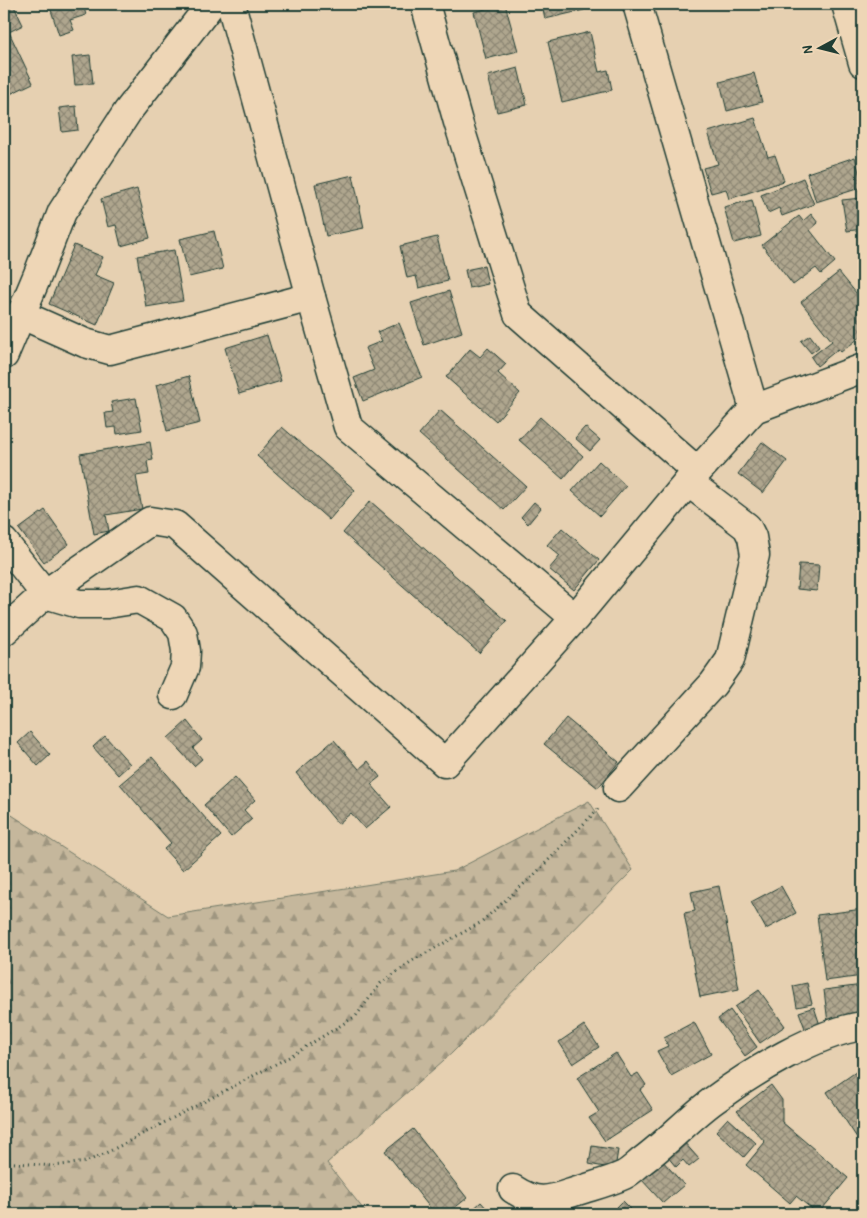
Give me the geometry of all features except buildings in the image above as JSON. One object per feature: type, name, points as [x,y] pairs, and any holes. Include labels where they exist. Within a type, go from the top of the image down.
[{"type":"street","points":[[213,4],[311,297],[348,427],[575,618]]},
{"type":"street","points":[[4,355],[62,212],[128,111],[213,4]]},
{"type":"street","points":[[425,4],[458,122],[518,314],[747,527],[752,538],[754,555],[730,660],[713,684],[618,788]]},
{"type":"street","points":[[637,4],[754,409]]},
{"type":"street","points":[[846,4],[863,63]]},
{"type":"street","points":[[20,314],[85,343],[110,350],[311,297]]},
{"type":"street","points":[[4,631],[45,594],[150,521],[175,525],[445,763],[575,618],[693,477],[754,409],[863,368]]},
{"type":"street","points":[[4,542],[45,594],[79,604],[107,604],[139,599],[173,618],[183,633],[186,651],[185,667],[173,695]]},
{"type":"street","points":[[513,1189],[535,1200],[555,1198],[625,1174],[659,1149],[714,1100],[770,1064],[811,1042],[837,1032],[863,1026]]},
{"type":"path","points":[[4,1162],[52,1166],[86,1162],[289,1057],[356,1016],[382,983],[412,960],[480,923],[535,874],[618,788]]},
{"type":"green space","points":[[589,801],[633,870],[452,1053],[327,1163],[367,1214],[4,1214],[4,810],[168,916],[454,871]]}]
